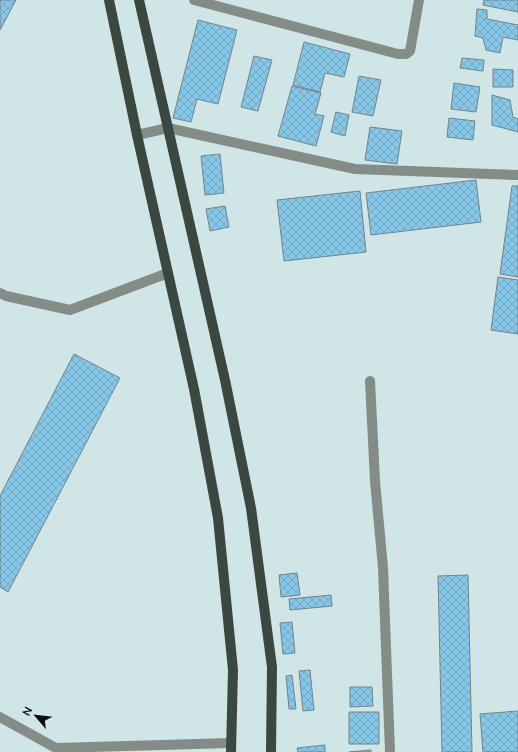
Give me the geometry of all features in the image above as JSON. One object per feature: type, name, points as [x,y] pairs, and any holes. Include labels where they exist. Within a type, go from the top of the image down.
[{"type":"main road","points":[[109,0],[137,135],[194,389],[218,518],[233,670],[231,748]]},
{"type":"main road","points":[[139,0],[225,380],[251,508],[272,667],[271,752]]},
{"type":"street","points":[[194,0],[398,54],[406,54],[410,52],[419,0]]},
{"type":"street","points":[[137,135],[168,128],[354,169],[518,175]]},
{"type":"street","points":[[0,293],[6,296],[70,310],[168,273]]},
{"type":"street","points":[[370,381],[374,481],[383,568],[390,752]]},
{"type":"street","points":[[0,717],[56,748],[231,748]]},
{"type":"building","points":[[0,0],[16,0],[0,30]]},
{"type":"building","points":[[484,0],[518,0],[518,12],[483,5]]},
{"type":"building","points":[[477,9],[487,10],[487,19],[518,25],[518,40],[503,37],[500,53],[486,50],[483,38],[475,36]]},
{"type":"building","points":[[198,20],[237,30],[218,104],[197,99],[191,122],[173,118]]},
{"type":"building","points":[[304,42],[350,54],[344,77],[325,73],[320,92],[293,85]]},
{"type":"building","points":[[254,56],[272,60],[258,111],[241,107]]},
{"type":"building","points":[[462,58],[484,60],[483,71],[460,68]]},
{"type":"building","points":[[493,69],[513,70],[513,87],[493,87]]},
{"type":"building","points":[[359,76],[381,80],[373,116],[352,112]]},
{"type":"building","points":[[454,83],[480,87],[476,112],[451,109]]},
{"type":"building","points":[[292,86],[321,93],[315,114],[324,116],[316,146],[278,136]]},
{"type":"building","points":[[492,95],[510,100],[513,117],[518,119],[518,132],[492,125]]},
{"type":"building","points":[[336,112],[349,115],[345,136],[331,132]]},
{"type":"building","points":[[449,118],[475,121],[473,140],[447,137]]},
{"type":"building","points":[[370,127],[402,131],[397,164],[365,160]]},
{"type":"building","points":[[220,154],[224,193],[205,195],[201,156]]},
{"type":"building","points":[[476,180],[481,222],[371,235],[366,193]]},
{"type":"building","points":[[512,186],[518,186],[518,277],[500,274]]},
{"type":"building","points":[[360,191],[366,252],[284,261],[277,200]]},
{"type":"building","points":[[225,206],[229,227],[210,231],[206,209]]},
{"type":"building","points":[[498,277],[518,280],[518,334],[491,330]]},
{"type":"building","points":[[74,354],[120,378],[8,592],[0,587],[0,496]]},
{"type":"building","points":[[297,573],[300,595],[281,597],[279,575]]},
{"type":"building","points":[[468,575],[472,752],[442,752],[438,576]]},
{"type":"building","points":[[331,595],[332,606],[290,610],[289,599]]},
{"type":"building","points":[[292,622],[295,653],[283,654],[280,623]]},
{"type":"building","points":[[310,670],[314,710],[303,711],[299,671]]},
{"type":"building","points":[[292,675],[296,709],[289,709],[286,676]]},
{"type":"building","points":[[350,687],[372,687],[373,706],[350,707]]},
{"type":"building","points":[[518,711],[518,752],[483,752],[480,714]]},
{"type":"building","points":[[349,712],[379,712],[379,744],[349,744]]},
{"type":"building","points":[[325,745],[325,752],[298,752],[297,748]]},
{"type":"building","points":[[371,750],[371,752],[349,752]]}]
